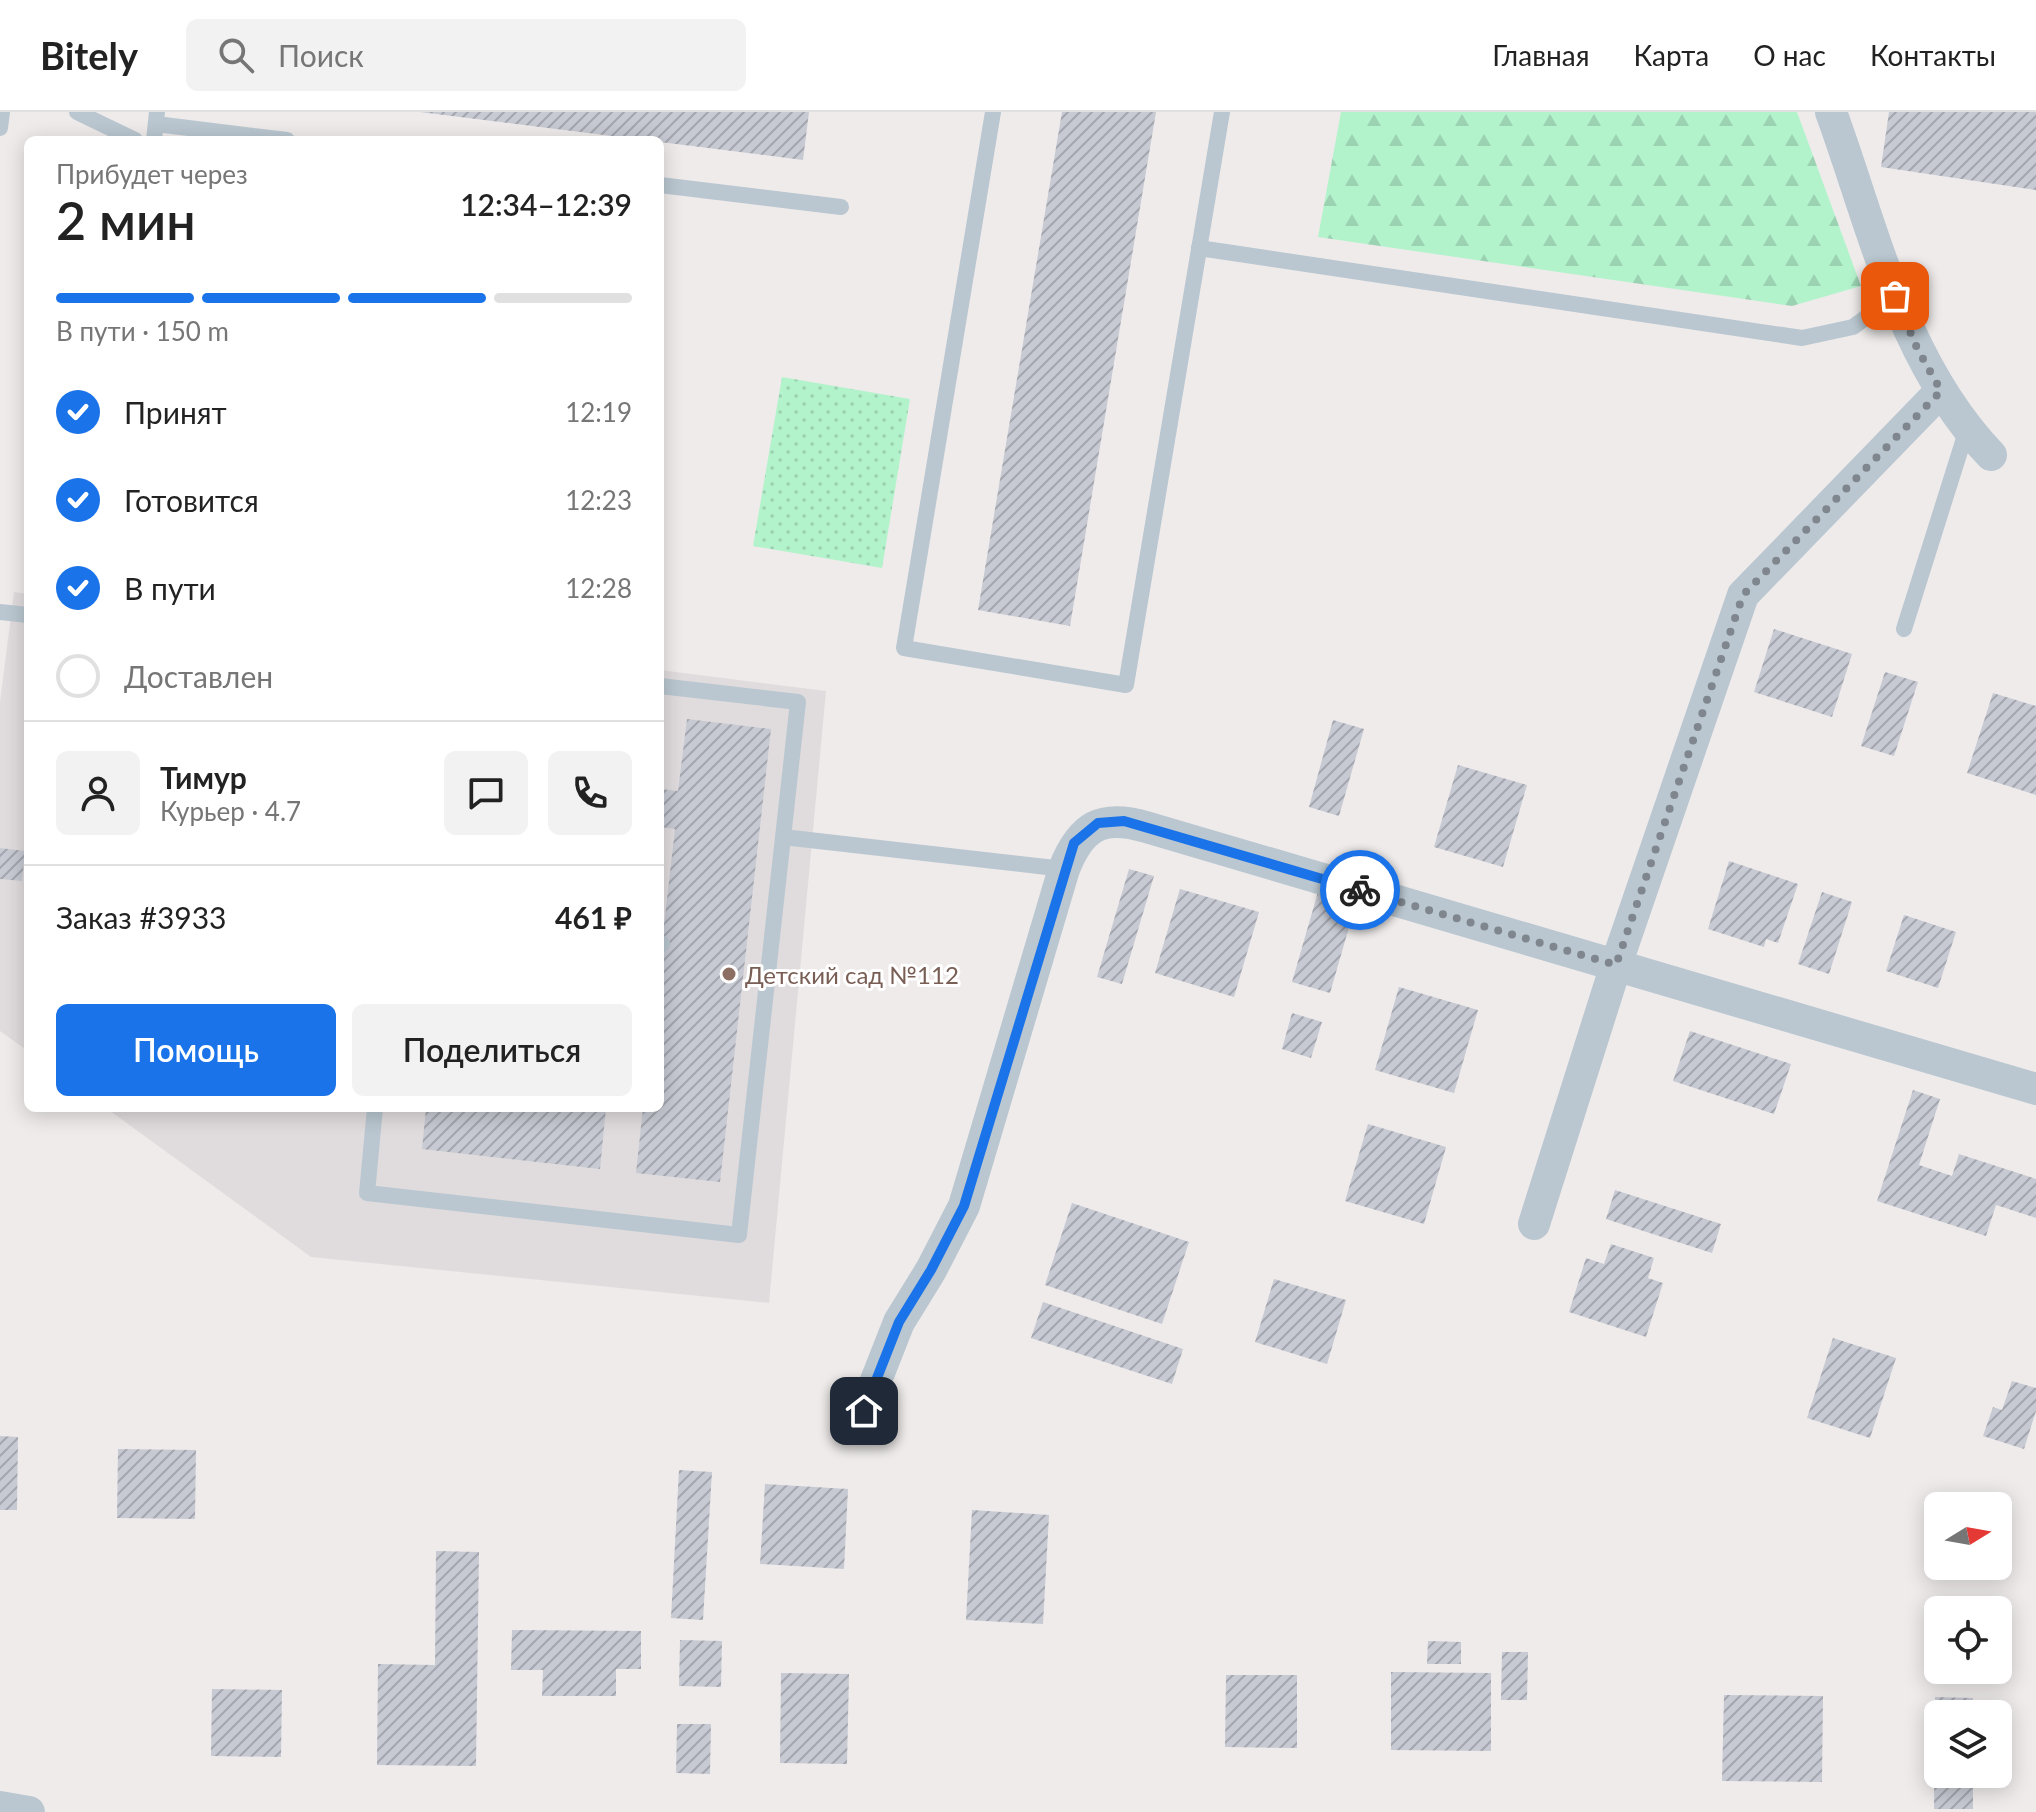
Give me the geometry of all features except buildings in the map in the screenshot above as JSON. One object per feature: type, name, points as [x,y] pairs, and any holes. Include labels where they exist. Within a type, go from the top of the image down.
[{"type":"street","points":[[1831,112],[1895,296],[1917,348],[1967,429],[1991,455]]},
{"type":"street","points":[[1534,1224],[1616,965],[1743,595],[1941,391]]},
{"type":"street","points":[[864,1411],[899,1322],[931,1270],[964,1206],[1064,869],[1074,843],[1098,823],[1124,821],[2036,1089]]},
{"type":"street","points":[[0,1807],[29,1812]]},
{"type":"lane","points":[[0,128],[2,112]]},
{"type":"lane","points":[[77,112],[127,136]]},
{"type":"lane","points":[[993,112],[904,648],[1126,685],[1222,112]]},
{"type":"lane","points":[[155,125],[252,136]]},
{"type":"lane","points":[[664,185],[841,207]]},
{"type":"lane","points":[[1199,248],[1802,338],[1853,327],[1895,296]]},
{"type":"lane","points":[[1904,629],[1967,429]]},
{"type":"lane","points":[[0,612],[24,615]]},
{"type":"lane","points":[[375,1112],[367,1193],[739,1235],[798,702],[664,686]]},
{"type":"lane","points":[[783,837],[1064,869]]},
{"type":"shaded area","points":[[14,592],[24,593],[24,1048],[0,1031],[0,702]]},
{"type":"shaded area","name":"Детский сад №112","points":[[664,671],[826,691],[769,1303],[311,1257],[112,1112],[664,1112]]},
{"type":"green space","points":[[1341,112],[1797,112],[1861,286],[1792,306],[1318,237]]},
{"type":"green space","points":[[782,377],[910,399],[882,568],[753,546]]},
{"type":"way so far","points":[[1360,890],[1616,965],[1743,595],[1941,391],[1917,348],[1895,296]]},
{"type":"place","name":"Детский сад №112","points":[[729,974]]},
{"type":"route","points":[[864,1411],[899,1322],[931,1270],[964,1206],[1074,843],[1098,823],[1124,821],[1360,890]]}]
